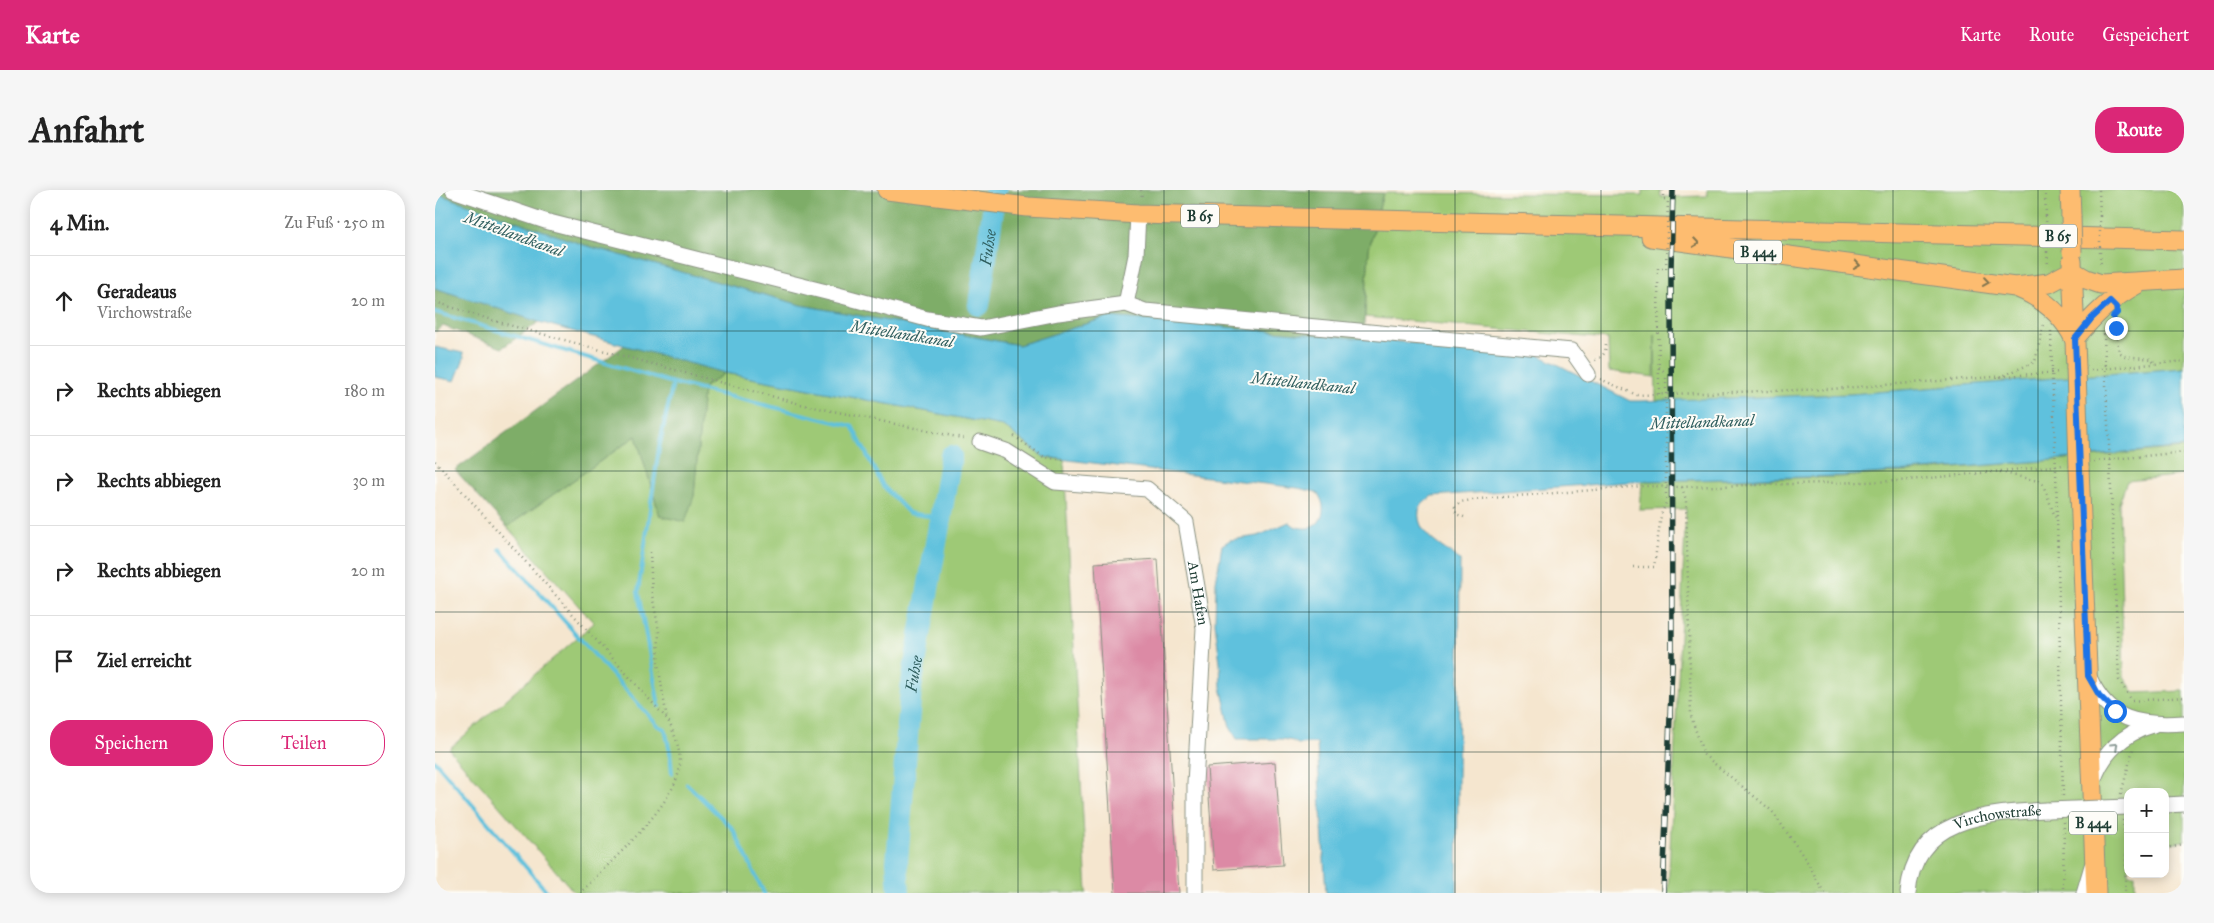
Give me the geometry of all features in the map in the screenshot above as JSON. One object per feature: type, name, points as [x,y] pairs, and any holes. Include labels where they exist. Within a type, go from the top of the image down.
[{"type":"main road","name":"B 65","points":[[887,190],[1028,207],[1138,214],[2184,240]]},
{"type":"main road","name":"B 444","points":[[2070,190],[2075,368],[2096,893]]},
{"type":"main road","name":"B 444","points":[[1561,224],[2015,287]]},
{"type":"main road","points":[[2015,287],[2049,283],[2072,271],[2086,279],[2101,284],[2184,279]]},
{"type":"main road","points":[[2015,287],[2033,295],[2050,307],[2063,321],[2075,339],[2092,318],[2112,309],[2141,282]]},
{"type":"street","points":[[453,190],[545,221],[833,293],[927,319],[981,328],[1058,312],[1126,304],[1145,311],[1572,351],[1585,370]]},
{"type":"street","points":[[1126,304],[1136,255],[1138,214]]},
{"type":"street","name":"Am Hafen","points":[[980,442],[1007,451],[1055,482],[1147,489],[1186,522],[1204,628],[1195,783],[1195,893]]},
{"type":"street","points":[[2088,676],[2099,695],[2115,711],[2135,721],[2155,725]]},
{"type":"street","points":[[2092,785],[2100,764],[2113,747],[2136,731],[2155,725],[2184,723]]},
{"type":"street","points":[[2169,805],[2184,804]]},
{"type":"street","name":"Virchowstraße","points":[[1908,893],[1911,876],[1921,855],[1935,838],[1952,826],[1985,815],[2124,807]]},
{"type":"street","points":[[2084,893],[2094,860]]},
{"type":"path","points":[[1659,394],[1658,268],[1666,268],[1668,199],[1663,199],[1663,190]]},
{"type":"path","points":[[2045,190],[2047,252]]},
{"type":"path","points":[[2099,190],[2100,251]]},
{"type":"path","points":[[435,302],[497,322],[805,405],[980,442]]},
{"type":"path","points":[[2112,309],[2119,352],[2125,356],[2152,359],[2155,364]]},
{"type":"path","points":[[2112,309],[2104,335],[2119,680],[2132,701],[2184,697]]},
{"type":"path","points":[[1607,341],[1606,352],[1585,370],[1637,395],[1830,389],[1997,378],[2035,362],[2044,322]]},
{"type":"path","points":[[1633,567],[1654,567],[1661,515],[1666,503],[1666,373],[1658,366]]},
{"type":"path","points":[[2052,370],[2064,804]]},
{"type":"path","points":[[1014,436],[1044,457],[1064,460]]},
{"type":"path","points":[[1464,517],[1456,514],[1455,507],[1460,502],[1644,486],[1681,487],[1898,481],[2184,452]]},
{"type":"path","points":[[435,461],[668,720]]},
{"type":"path","points":[[1997,471],[2041,482],[2057,520]]},
{"type":"path","points":[[1681,487],[1686,500],[1691,716],[1704,755],[1771,811],[1808,863],[1824,893]]},
{"type":"path","points":[[580,893],[659,811],[674,787],[680,766],[678,742],[668,720],[658,664],[659,631],[652,595],[650,552]]},
{"type":"path","points":[[2063,893],[2064,814]]},
{"type":"path","points":[[2169,847],[2184,845]]},
{"type":"green space","points":[[435,190],[1268,190],[1383,193],[1369,249],[1363,339],[1108,317],[1019,345],[801,305],[584,245],[435,193]]},
{"type":"green space","points":[[1643,190],[1660,190],[1661,197],[1707,196],[1707,190],[2184,190],[2184,368],[1851,394],[1656,401],[1655,334],[1654,377],[1609,371],[1608,339],[1365,317],[1369,249],[1383,193],[1643,195]]},
{"type":"green space","points":[[435,288],[539,322],[502,348],[443,326],[435,332]]},
{"type":"green space","points":[[625,345],[725,373],[703,388],[694,496],[685,522],[660,516],[636,436],[507,527],[455,470]]},
{"type":"green space","points":[[725,373],[1003,426],[1044,457],[1064,460],[1087,893],[575,893],[449,749],[594,623],[507,527],[636,436],[660,516],[694,496],[703,388]]},
{"type":"green space","points":[[2184,448],[2184,475],[2127,481],[2119,503],[2124,676],[2134,693],[2184,691],[2184,841],[2169,843],[2169,788],[2124,788],[2124,878],[2135,878],[2135,893],[1668,893],[1686,509],[1640,510],[1642,481],[1841,477]]},
{"type":"water","name":"Mittellandkanal","points":[[435,193],[584,245],[801,305],[1019,345],[1108,317],[1507,351],[1537,354],[1630,401],[1851,394],[2184,368],[2184,447],[2043,461],[1843,476],[1642,481],[1432,496],[1420,506],[1420,524],[1430,538],[1460,560],[1457,893],[1326,893],[1317,743],[1298,744],[1282,739],[1237,739],[1230,727],[1221,687],[1215,623],[1216,582],[1222,545],[1230,540],[1258,536],[1289,522],[1296,527],[1312,527],[1320,520],[1323,511],[1322,500],[1316,492],[1298,488],[1044,457],[1003,426],[725,373],[539,322],[435,288]]},
{"type":"water","points":[[435,347],[463,353],[464,358],[455,381],[435,377]]},
{"type":"building","points":[[1158,559],[1179,893],[1115,893],[1095,563]]},
{"type":"building","points":[[1275,762],[1283,865],[1214,870],[1207,767]]},
{"type":"waterway","name":"Fuhse","points":[[979,305],[996,190]]},
{"type":"waterway","points":[[435,312],[673,383],[852,426],[883,486],[909,513],[940,518]]},
{"type":"waterway","points":[[659,706],[638,592],[659,448],[673,383]]},
{"type":"waterway","name":"Fuhse","points":[[899,893],[897,862],[911,688],[951,456]]},
{"type":"waterway","points":[[500,549],[658,726],[665,729],[672,774]]},
{"type":"waterway","points":[[435,761],[548,893]]},
{"type":"waterway","points":[[687,784],[733,829],[764,893]]},
{"type":"railway","points":[[1663,893],[1672,666],[1671,269],[1673,190]]},
{"type":"route","points":[[2115,711],[2099,695],[2088,676],[2075,339],[2092,318],[2110,301],[2116,307],[2117,313],[2113,317],[2116,328]]}]
